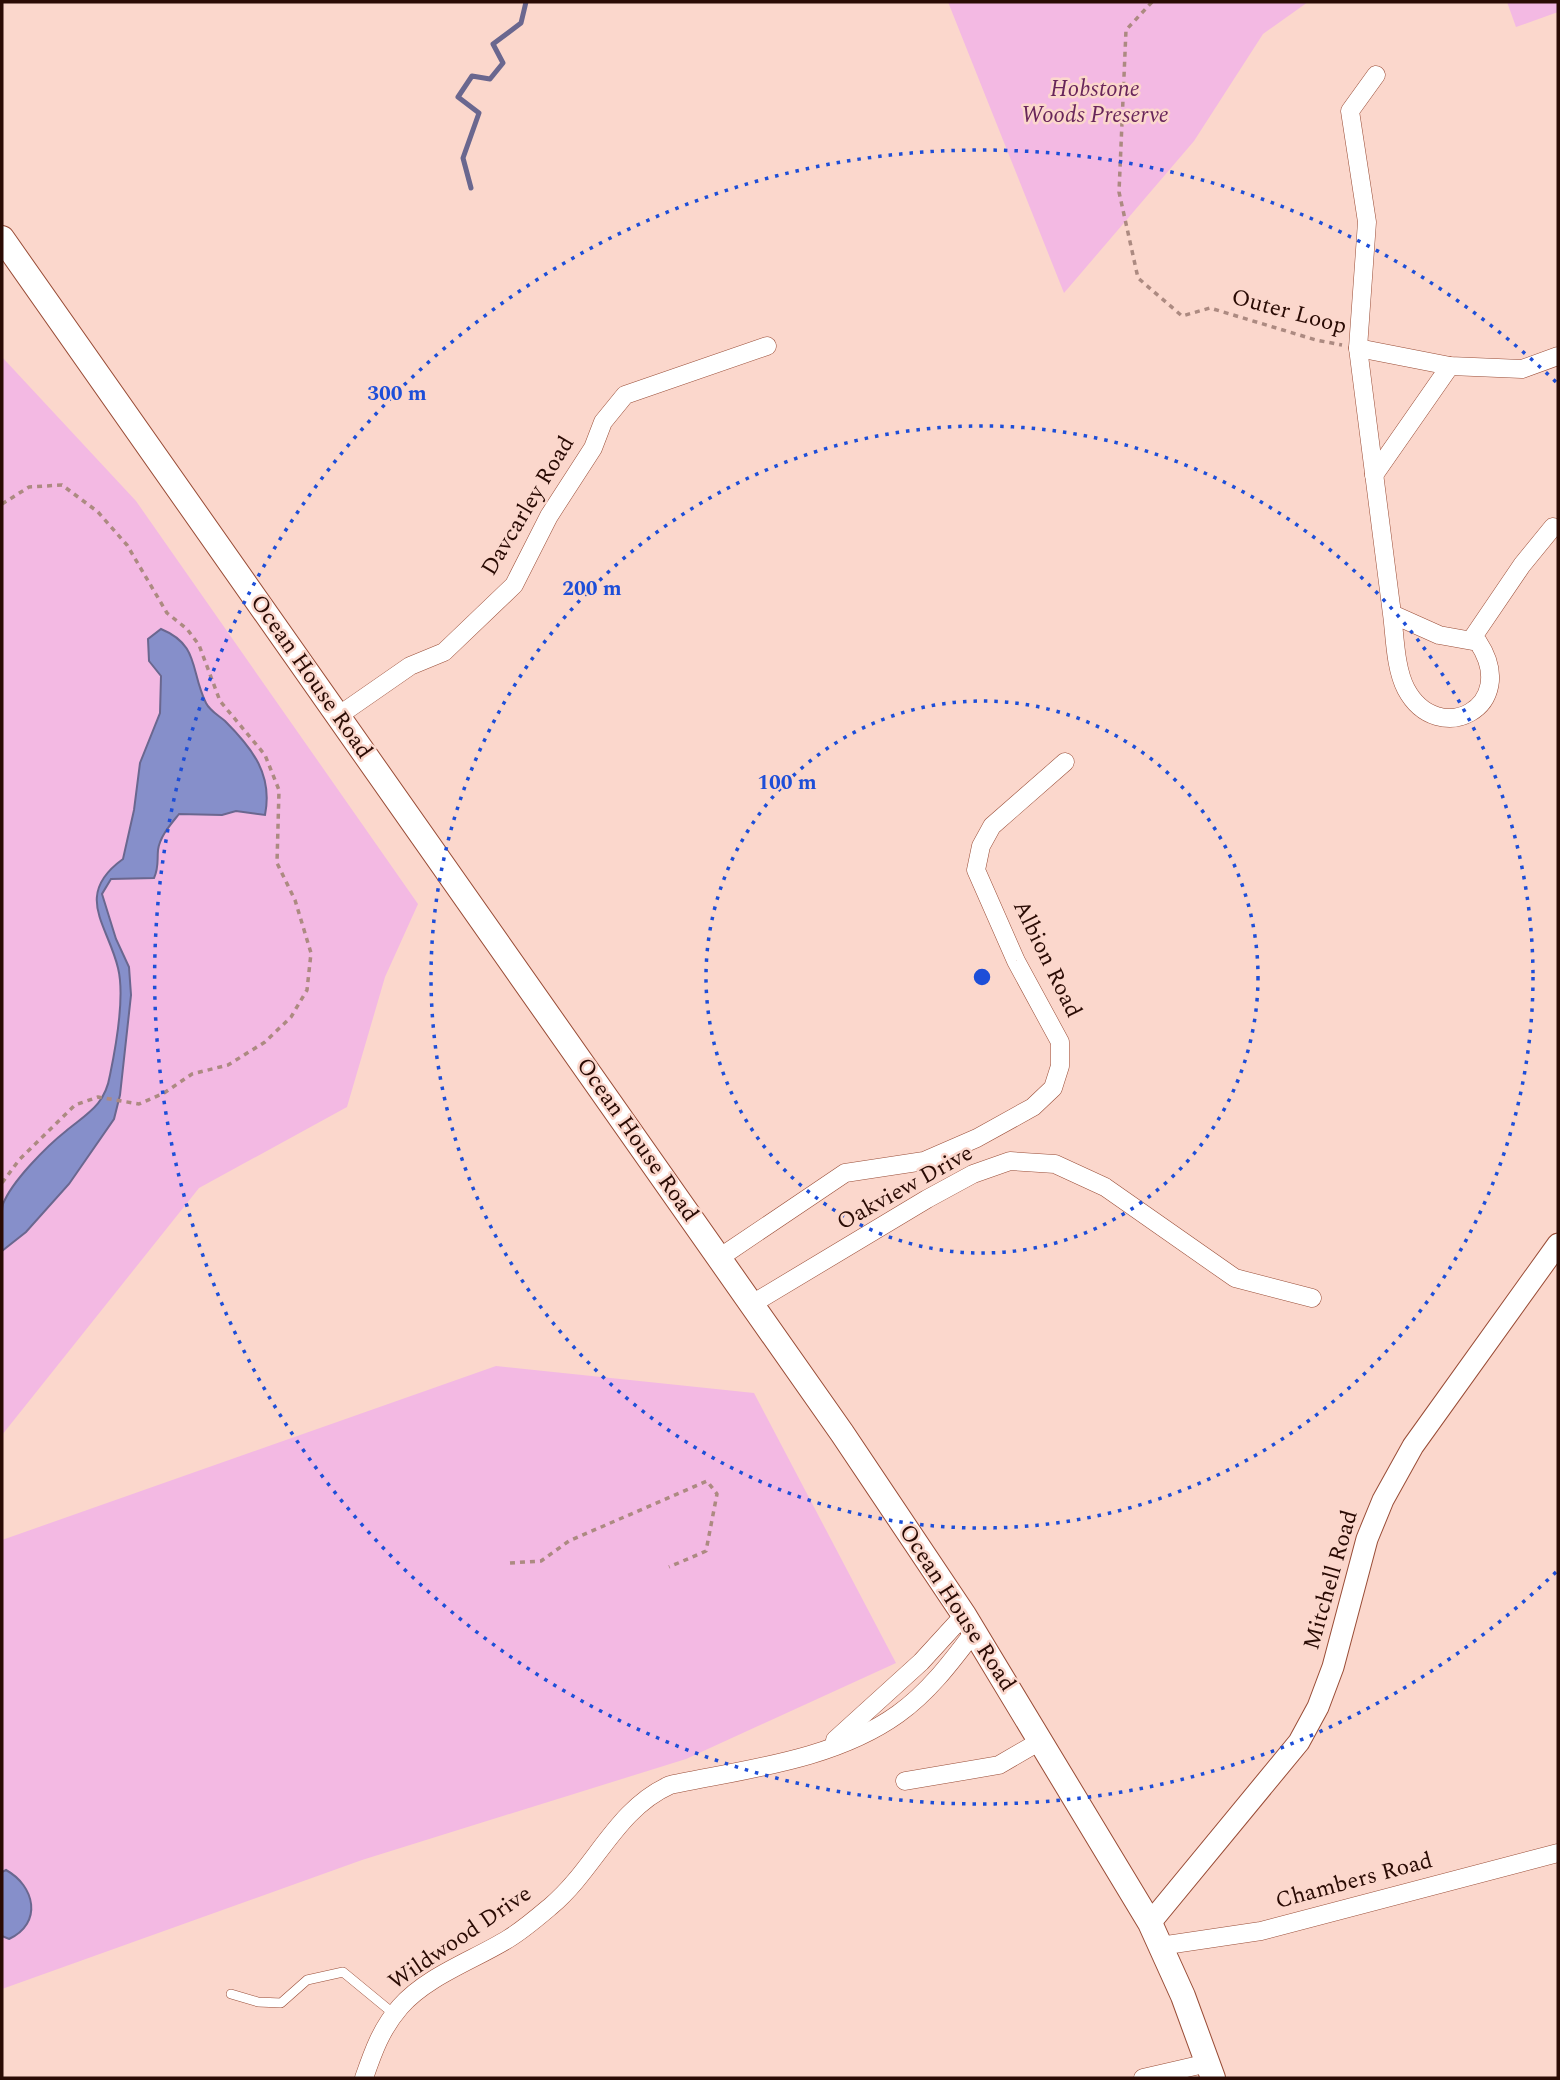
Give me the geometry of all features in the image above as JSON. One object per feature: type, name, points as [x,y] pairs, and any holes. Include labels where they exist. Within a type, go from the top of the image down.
[{"type":"main road","name":"Ocean House Road","points":[[2,238],[752,1304],[969,1623],[1150,1923],[1211,2071]]},
{"type":"street","points":[[1376,75],[1350,111],[1367,222],[1358,348],[1392,614],[1407,690],[1423,708],[1440,716],[1455,719],[1475,712],[1488,694],[1491,684],[1489,663],[1478,642],[1439,635],[1392,614]]},
{"type":"street","name":"Davcarley Road","points":[[338,716],[410,666],[444,652],[514,585],[549,516],[593,448],[603,422],[625,395],[767,346]]},
{"type":"street","points":[[1358,348],[1450,366],[1522,369],[1558,356]]},
{"type":"street","points":[[1374,475],[1450,366]]},
{"type":"street","points":[[1471,640],[1522,565],[1553,527]]},
{"type":"street","name":"Albion Road","points":[[719,1258],[845,1173],[924,1161],[977,1138],[1033,1107],[1053,1088],[1060,1066],[1060,1042],[1016,961],[976,870],[981,846],[992,825],[1065,762]]},
{"type":"street","name":"Oakview Drive","points":[[752,1304],[938,1193],[973,1174],[1010,1161],[1055,1164],[1105,1187],[1235,1279],[1312,1298]]},
{"type":"street","name":"Mitchell Road","points":[[1150,1923],[1299,1742],[1318,1707],[1333,1667],[1367,1539],[1383,1500],[1413,1446],[1558,1244]]},
{"type":"street","name":"Wildwood Drive","points":[[364,2078],[382,2029],[402,2004],[510,1938],[554,1904],[636,1807],[654,1792],[670,1785],[823,1753],[920,1662],[969,1623]]},
{"type":"street","points":[[905,1781],[999,1765],[1042,1740]]},
{"type":"street","name":"Chambers Road","points":[[1160,1946],[1261,1931],[1558,1853]]},
{"type":"street","points":[[1143,2078],[1211,2071]]},
{"type":"lane","points":[[231,1994],[258,2002],[281,2003],[307,1980],[343,1972],[394,2014]]},
{"type":"path","name":"Outer Loop","points":[[1152,2],[1126,30],[1119,192],[1138,278],[1182,317],[1210,308],[1316,340],[1358,348]]},
{"type":"path","points":[[2,504],[29,487],[62,485],[98,512],[127,545],[167,613],[187,629],[199,645],[220,701],[265,755],[279,790],[277,863],[295,900],[311,953],[307,990],[290,1017],[265,1042],[228,1065],[192,1074],[164,1093],[139,1104],[98,1097],[75,1105],[19,1160],[2,1183]]},
{"type":"path","points":[[510,1563],[541,1560],[569,1541],[707,1481],[717,1494],[706,1551],[669,1567]]},
{"type":"green space","name":"Hobstone Woods Preserve","points":[[948,2],[1308,2],[1263,34],[1194,141],[1064,293]]},
{"type":"green space","points":[[1507,2],[1558,2],[1558,12],[1516,27]]},
{"type":"green space","points":[[2,357],[136,501],[418,904],[385,977],[347,1107],[199,1188],[2,1435]]},
{"type":"green space","points":[[496,1366],[754,1393],[896,1663],[686,1759],[362,1860],[2,1989],[2,1540]]},
{"type":"water","points":[[161,629],[173,635],[188,651],[208,706],[235,731],[252,752],[266,787],[265,815],[236,811],[222,815],[179,814],[161,840],[154,878],[111,879],[102,894],[116,939],[129,967],[131,995],[120,1095],[114,1119],[69,1184],[26,1232],[2,1251],[2,1209],[8,1195],[40,1155],[94,1108],[108,1085],[121,992],[118,968],[98,911],[97,898],[100,885],[108,872],[123,859],[134,810],[140,763],[160,713],[161,676],[149,661],[148,639]]},
{"type":"water","points":[[6,1870],[23,1885],[31,1904],[27,1924],[9,1939],[2,1936],[2,1872]]},
{"type":"waterway","points":[[471,188],[463,158],[479,113],[458,97],[472,76],[490,79],[503,63],[493,44],[521,23],[526,2]]}]
